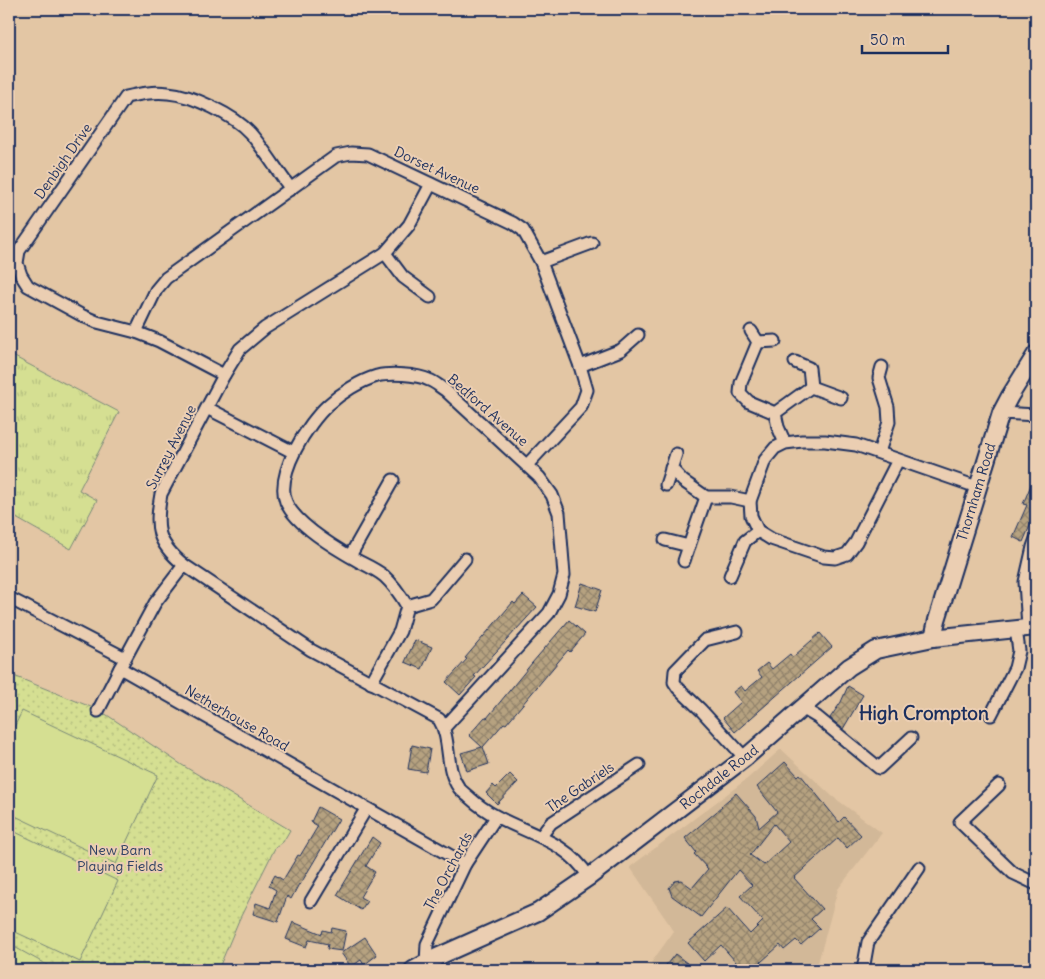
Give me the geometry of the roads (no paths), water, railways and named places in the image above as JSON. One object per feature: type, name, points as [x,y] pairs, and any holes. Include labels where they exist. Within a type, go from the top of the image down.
[{"type":"main road","name":"Thornham Road","points":[[933,638],[977,487],[1001,413],[1036,354]]},
{"type":"main road","name":"Rochdale Road","points":[[420,966],[538,912],[589,877],[745,758],[850,667],[876,650],[933,638],[1027,628]]},
{"type":"street","name":"Denbigh Drive","points":[[224,375],[159,341],[136,332],[97,322],[28,286],[21,275],[17,263],[19,251],[126,98],[143,93],[168,93],[193,99],[235,120],[249,132],[290,189]]},
{"type":"street","name":"Dorset Avenue","points":[[136,332],[156,290],[166,278],[336,156],[351,153],[368,154],[513,223],[522,230],[541,262],[580,366],[587,390],[581,407],[527,465]]},
{"type":"street","name":"Surrey Avenue","points":[[431,184],[409,225],[385,252],[265,328],[240,349],[224,375],[162,494],[157,516],[159,536],[172,556],[184,565],[311,650],[439,719],[444,728]]},
{"type":"street","points":[[541,262],[592,243]]},
{"type":"street","points":[[385,252],[403,276],[430,297]]},
{"type":"street","points":[[750,331],[758,342]]},
{"type":"street","points":[[580,366],[621,350],[638,335]]},
{"type":"street","points":[[758,342],[775,341]]},
{"type":"street","points":[[758,342],[741,383],[740,393],[749,402],[775,413]]},
{"type":"street","points":[[795,362],[809,368],[811,387]]},
{"type":"street","points":[[879,452],[889,422],[888,407],[879,378],[882,366]]},
{"type":"street","name":"Bedford Avenue","points":[[407,606],[398,590],[383,575],[306,527],[292,514],[285,499],[285,477],[293,452],[310,427],[328,405],[353,387],[377,376],[405,375],[428,379],[445,390],[539,477],[552,495],[558,513],[564,575],[559,594],[548,613],[444,728]]},
{"type":"street","points":[[775,413],[811,387]]},
{"type":"street","points":[[811,387],[841,398]]},
{"type":"street","points":[[207,408],[293,452]]},
{"type":"street","points":[[775,413],[778,427],[786,443]]},
{"type":"street","points":[[1001,413],[1036,415]]},
{"type":"street","points":[[898,460],[856,542],[847,554],[835,558],[824,557],[770,538],[758,531],[751,516],[750,501],[765,460],[775,448],[786,443],[825,441],[856,445],[977,487]]},
{"type":"street","points":[[666,485],[676,454]]},
{"type":"street","points":[[671,468],[682,481],[706,497],[731,497],[750,501]]},
{"type":"street","points":[[350,556],[393,480]]},
{"type":"street","points":[[684,561],[706,497]]},
{"type":"street","points":[[730,576],[745,541],[758,531]]},
{"type":"street","points":[[990,715],[1015,668],[1027,628],[1025,582],[1036,539]]},
{"type":"street","points":[[665,540],[689,546]]},
{"type":"street","points":[[371,683],[400,631],[407,606],[431,599],[464,559]]},
{"type":"street","points":[[98,711],[155,602],[184,565]]},
{"type":"street","name":"Netherhouse Road","points":[[9,598],[366,808],[465,864]]},
{"type":"street","points":[[737,632],[705,640],[675,670],[674,676],[678,688],[745,758]]},
{"type":"street","points":[[802,708],[817,716],[879,768],[912,738]]},
{"type":"street","points":[[444,728],[449,765],[459,788],[476,804],[496,817],[541,836],[571,854],[582,865],[589,877]]},
{"type":"street","name":"The Gabriels","points":[[541,836],[551,824],[639,765]]},
{"type":"street","points":[[999,785],[960,822],[1013,873],[1036,884]]},
{"type":"street","points":[[311,901],[366,808]]},
{"type":"street","name":"The Orchards","points":[[420,966],[427,944],[465,864],[496,817]]},
{"type":"street","points":[[863,970],[868,942],[919,868]]},
{"type":"district","name":"High Crompton","points":[[924,713]]},
{"type":"park label","name":"New Barn Playing Fields","points":[[120,858]]}]
